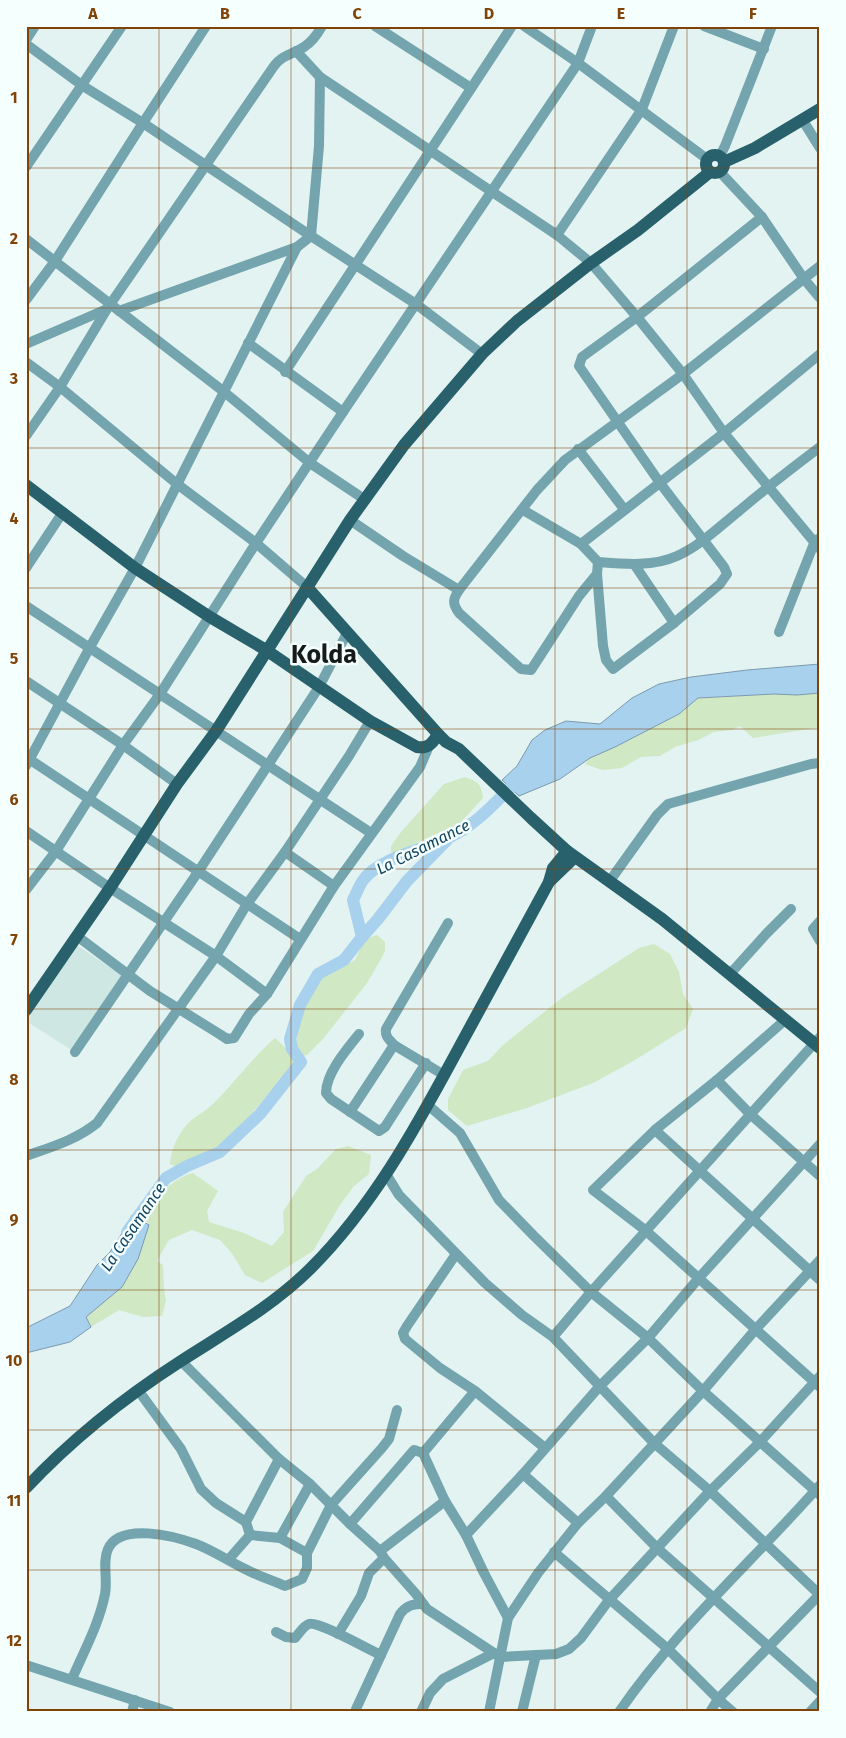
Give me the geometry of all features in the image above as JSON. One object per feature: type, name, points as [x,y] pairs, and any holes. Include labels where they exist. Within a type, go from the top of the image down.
[{"type":"main road","points":[[26,1010],[110,888],[178,784],[216,731],[364,499],[404,444],[482,354],[517,321],[591,263],[638,230],[716,164],[755,148],[802,119],[819,111]]},
{"type":"main road","points":[[26,485],[135,568],[210,617],[266,650],[370,721],[417,747],[429,746],[438,734]]},
{"type":"main road","points":[[308,587],[438,734],[446,742],[459,749],[549,836],[609,882],[662,919],[785,1020],[818,1043]]},
{"type":"main road","points":[[549,836],[553,846],[553,868],[550,882]]},
{"type":"main road","points":[[553,868],[571,854]]},
{"type":"main road","points":[[26,1488],[47,1466],[118,1404],[276,1299],[310,1269],[348,1227],[386,1174],[428,1105],[550,882],[571,854]]},
{"type":"street","points":[[26,40],[35,26]]},
{"type":"street","points":[[26,167],[83,86],[122,26]]},
{"type":"street","points":[[26,300],[54,261],[206,26]]},
{"type":"street","points":[[26,436],[274,66],[280,58],[296,51],[315,38],[322,26]]},
{"type":"street","points":[[375,26],[471,88]]},
{"type":"street","points":[[285,372],[512,26]]},
{"type":"street","points":[[524,26],[716,164],[762,218],[804,279],[820,298]]},
{"type":"street","points":[[26,890],[56,851],[123,745],[160,694],[210,617],[256,543],[578,63],[592,26]]},
{"type":"street","points":[[557,235],[642,109],[674,26]]},
{"type":"street","points":[[704,26],[764,49]]},
{"type":"street","points":[[716,164],[725,146],[772,26]]},
{"type":"street","points":[[26,44],[83,86],[143,122],[354,265],[416,304],[482,354]]},
{"type":"street","points":[[296,51],[320,76],[557,235],[591,263],[637,316],[683,374],[724,433],[818,543],[779,632]]},
{"type":"street","points":[[26,344],[112,308],[297,247],[311,236],[319,146],[320,76]]},
{"type":"street","points":[[802,119],[820,148]]},
{"type":"street","points":[[523,510],[581,544],[598,562],[603,646],[606,660],[613,668],[720,584],[727,574],[724,567],[660,483],[579,366],[582,357],[762,218]]},
{"type":"street","points":[[26,239],[112,308],[224,391],[310,463],[364,499]]},
{"type":"street","points":[[297,247],[135,568],[27,761],[145,835],[300,939]]},
{"type":"street","points":[[598,574],[579,596],[531,670],[521,669],[460,613],[454,605],[453,599],[459,590],[537,490],[565,460],[683,374],[820,266]]},
{"type":"street","points":[[248,344],[343,412]]},
{"type":"street","points":[[581,544],[724,433],[820,354]]},
{"type":"street","points":[[26,362],[60,387],[177,484],[256,543],[308,587]]},
{"type":"street","points":[[598,562],[634,564],[657,562],[677,556],[704,539],[768,486],[820,447]]},
{"type":"street","points":[[578,449],[624,509]]},
{"type":"street","points":[[26,568],[63,512]]},
{"type":"street","points":[[350,520],[403,556],[459,590]]},
{"type":"street","points":[[634,564],[674,622]]},
{"type":"street","points":[[26,606],[371,833]]},
{"type":"street","points":[[75,1052],[268,766],[319,687],[347,633]]},
{"type":"street","points":[[26,681],[178,784]]},
{"type":"street","points":[[26,1156],[72,1139],[85,1133],[97,1124],[216,956],[247,904],[285,852],[370,721]]},
{"type":"street","points":[[77,936],[150,991],[227,1039],[234,1038],[249,1014],[267,994],[334,886],[420,767],[429,746]]},
{"type":"street","points":[[609,882],[657,815],[668,804],[820,763]]},
{"type":"street","points":[[26,831],[216,956],[267,994]]},
{"type":"street","points":[[285,852],[334,886]]},
{"type":"street","points":[[730,974],[766,934],[791,910]]},
{"type":"street","points":[[820,921],[813,929],[820,941]]},
{"type":"street","points":[[444,1075],[394,1045],[387,1038],[386,1029],[448,923]]},
{"type":"street","points":[[421,1712],[430,1693],[443,1679],[497,1655],[556,1654],[570,1649],[581,1638],[609,1600],[710,1491],[818,1382],[755,1330],[645,1230],[593,1190],[655,1130],[717,1080],[785,1020]]},
{"type":"street","points":[[359,1034],[342,1057],[326,1085],[326,1093],[379,1131],[382,1130],[426,1064]]},
{"type":"street","points":[[553,1337],[645,1230],[750,1114],[818,1043]]},
{"type":"street","points":[[350,1112],[394,1045]]},
{"type":"street","points":[[717,1080],[750,1114],[820,1176]]},
{"type":"street","points":[[428,1105],[460,1133],[499,1200],[590,1292],[648,1338],[760,1442],[818,1490],[714,1597],[668,1649],[622,1710]]},
{"type":"street","points":[[655,1130],[820,1280]]},
{"type":"street","points":[[466,1535],[523,1474],[599,1386],[648,1338],[803,1160],[820,1144]]},
{"type":"street","points":[[386,1174],[399,1195],[456,1254],[500,1296],[553,1337],[654,1443],[710,1491],[820,1595],[718,1699],[710,1712]]},
{"type":"street","points":[[456,1254],[403,1333],[406,1340],[440,1368],[475,1391],[546,1448]]},
{"type":"street","points":[[488,1712],[497,1655],[508,1618],[554,1552],[578,1523],[606,1496],[703,1391],[755,1330],[820,1260]]},
{"type":"street","points":[[181,1361],[279,1459],[310,1484],[382,1554],[427,1609],[497,1655]]},
{"type":"street","points":[[138,1390],[181,1449],[201,1489],[216,1503],[246,1522],[250,1535]]},
{"type":"street","points":[[422,1453],[475,1391]]},
{"type":"street","points":[[72,1679],[100,1616],[106,1592],[107,1551],[111,1543],[132,1533],[160,1535],[195,1544],[285,1586],[302,1579],[307,1568],[307,1554],[331,1505],[389,1439],[397,1410]]},
{"type":"street","points":[[350,1524],[414,1450],[422,1453],[445,1501],[466,1535],[508,1618]]},
{"type":"street","points":[[246,1522],[279,1459]]},
{"type":"street","points":[[523,1474],[578,1523]]},
{"type":"street","points":[[280,1538],[310,1484]]},
{"type":"street","points":[[606,1496],[658,1548],[820,1692]]},
{"type":"street","points":[[338,1634],[361,1596],[369,1573],[382,1554],[445,1501]]},
{"type":"street","points":[[250,1535],[280,1538],[307,1554]]},
{"type":"street","points":[[229,1560],[250,1535]]},
{"type":"street","points":[[554,1552],[668,1649],[733,1712]]},
{"type":"street","points":[[356,1712],[404,1608],[412,1604],[423,1604]]},
{"type":"street","points":[[276,1632],[286,1637],[295,1638],[306,1625],[312,1624],[338,1634],[381,1656]]},
{"type":"street","points":[[522,1712],[536,1655]]},
{"type":"street","points":[[26,1665],[170,1712]]},
{"type":"street","points":[[132,1712],[135,1700]]},
{"type":"street","points":[[810,1712],[820,1701]]},
{"type":"shaded area","points":[[75,944],[123,976],[73,1051],[26,1021],[26,1017]]},
{"type":"green space","points":[[820,693],[820,727],[753,738],[740,726],[732,730],[714,732],[698,740],[675,747],[660,756],[641,757],[622,768],[602,770],[585,764],[590,758],[679,714],[698,698]]},
{"type":"green space","points":[[465,777],[478,784],[483,798],[459,824],[391,854],[391,846],[401,832],[444,784]]},
{"type":"green space","points":[[377,935],[385,942],[385,951],[367,983],[323,1039],[307,1055],[297,1057],[295,1046],[302,1007],[325,975],[355,960],[365,939]]},
{"type":"green space","points":[[654,944],[670,954],[679,972],[683,994],[693,1009],[686,1028],[635,1060],[593,1083],[527,1108],[467,1126],[448,1110],[448,1099],[463,1070],[488,1061],[503,1045],[563,997],[639,948]]},
{"type":"green space","points":[[275,1038],[293,1055],[295,1063],[229,1140],[177,1167],[170,1164],[174,1145],[187,1124],[214,1103]]},
{"type":"green space","points":[[348,1146],[371,1155],[369,1174],[354,1186],[340,1205],[313,1251],[262,1283],[245,1275],[231,1252],[220,1240],[192,1230],[169,1240],[157,1261],[163,1265],[166,1301],[162,1316],[143,1317],[119,1310],[91,1327],[86,1317],[122,1287],[149,1225],[145,1219],[149,1211],[164,1190],[177,1180],[193,1173],[218,1191],[207,1211],[209,1222],[244,1233],[272,1246],[284,1232],[283,1212],[306,1176],[317,1169],[336,1149]]},
{"type":"water","points":[[820,664],[820,693],[698,698],[679,714],[590,758],[560,779],[519,796],[502,780],[517,766],[532,740],[545,730],[566,721],[600,724],[632,698],[659,684],[691,677],[747,670]]},
{"type":"water","points":[[132,1215],[149,1225],[138,1259],[122,1287],[86,1317],[91,1327],[70,1342],[26,1353],[26,1328],[70,1306],[97,1265],[110,1252]]},
{"type":"waterway","name":"La Casamance","points":[[127,1232],[166,1178],[187,1166],[220,1152],[260,1114],[301,1062],[292,1049],[290,1039],[300,1005],[318,974],[344,960],[362,937],[353,900],[364,879],[371,872],[392,859],[450,837],[468,827],[512,786]]},
{"type":"waterway","points":[[362,937],[407,881],[447,840]]},
{"type":"district","name":"Kolda","points":[[324,655]]}]
